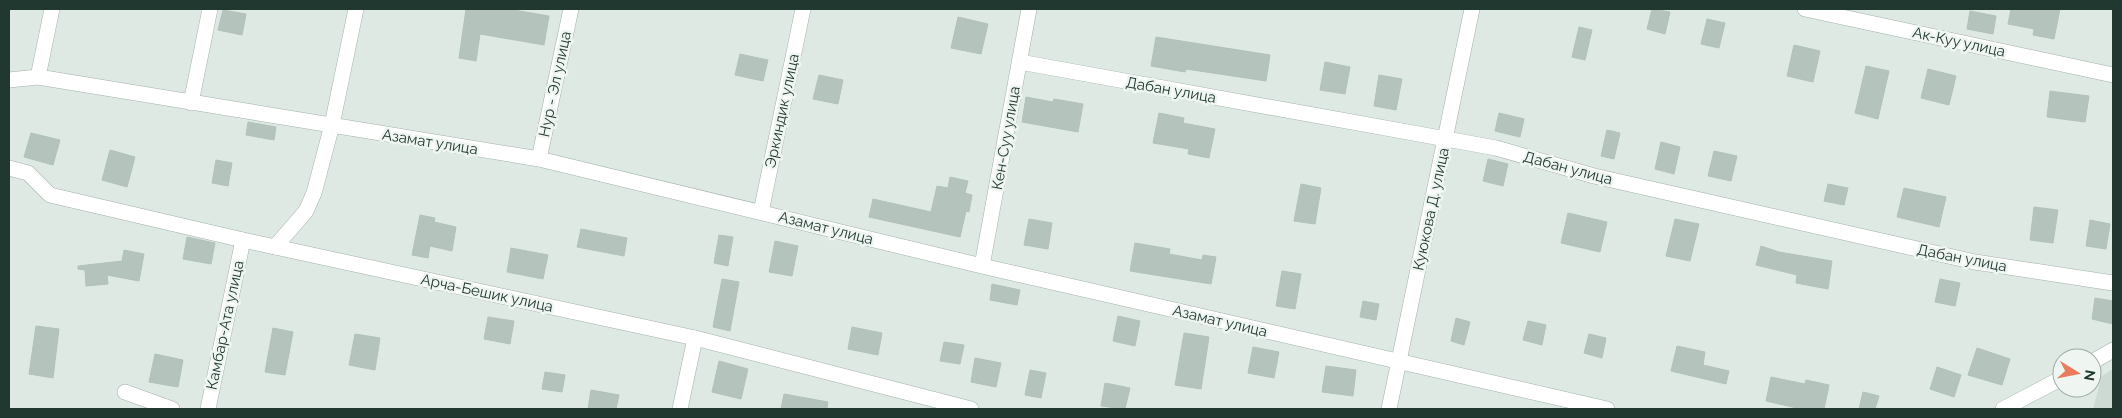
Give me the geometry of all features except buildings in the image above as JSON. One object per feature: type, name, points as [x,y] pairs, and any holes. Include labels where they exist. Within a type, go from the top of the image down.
[{"type":"street","points":[[38,77],[52,9]]},
{"type":"street","points":[[191,102],[210,9]]},
{"type":"street","points":[[275,247],[306,211],[314,193],[332,126],[356,9]]},
{"type":"street","name":"Нур - Эл улица","points":[[539,160],[571,9]]},
{"type":"street","name":"Эркиндик улица","points":[[761,212],[803,9]]},
{"type":"street","name":"Кен-Суу улица","points":[[982,266],[1029,9]]},
{"type":"street","name":"Куюкова Д. улица","points":[[1389,409],[1472,9]]},
{"type":"street","name":"Ак-Куу улица","points":[[1805,9],[2113,75]]},
{"type":"street","name":"Дабан улица","points":[[1020,62],[1496,148],[1594,176],[1975,262],[2113,283]]},
{"type":"street","name":"Азамат улица","points":[[9,80],[38,77],[539,160],[982,266],[1399,363],[1607,409]]},
{"type":"street","name":"Арча-Бешик улица","points":[[9,168],[28,173],[50,195],[242,240],[695,338],[943,406],[971,409]]},
{"type":"street","name":"Камбар-Ата улица","points":[[208,409],[242,240]]},
{"type":"street","points":[[680,409],[695,338]]},
{"type":"street","points":[[2102,356],[2113,350]]},
{"type":"street","points":[[2003,409],[2052,383]]},
{"type":"street","points":[[125,392],[172,409]]},
{"type":"shaded area","points":[[2113,369],[2113,409],[2093,409],[2096,398],[2102,398],[2102,376]]}]
